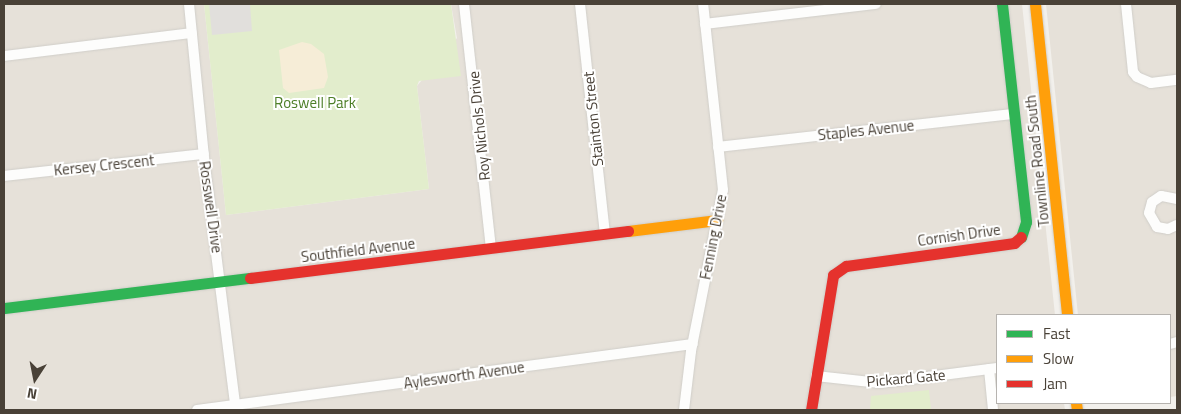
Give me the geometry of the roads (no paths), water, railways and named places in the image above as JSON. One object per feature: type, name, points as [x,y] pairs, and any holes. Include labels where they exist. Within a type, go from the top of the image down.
[{"type":"street","name":"Rosswell Drive","points":[[189,4],[204,154],[236,408]]},
{"type":"street","name":"Roy Nichols Drive","points":[[464,4],[491,249]]},
{"type":"street","name":"Stainton Street","points":[[580,4],[605,234]]},
{"type":"street","name":"Fenning Drive","points":[[684,410],[693,344],[723,190],[703,4]]},
{"type":"street","points":[[705,24],[876,4]]},
{"type":"street","name":"Cornish Drive","points":[[811,410],[833,276],[846,266],[1009,244],[1024,234],[1026,222],[1002,4]]},
{"type":"street","name":"Townline Road South","points":[[1035,4],[1068,314]]},
{"type":"street","points":[[1126,4],[1132,66],[1138,77],[1151,83],[1177,80]]},
{"type":"street","points":[[4,56],[192,32]]},
{"type":"street","name":"Staples Avenue","points":[[718,147],[1014,114]]},
{"type":"street","name":"Kersey Crescent","points":[[4,176],[204,154]]},
{"type":"street","points":[[1177,199],[1161,196],[1152,202],[1149,213],[1157,227],[1168,229],[1177,225]]},
{"type":"street","name":"Southfield Avenue","points":[[4,308],[717,220]]},
{"type":"street","name":"Aylesworth Avenue","points":[[197,410],[236,408],[693,344]]},
{"type":"street","points":[[993,369],[993,410]]},
{"type":"street","name":"Pickard Gate","points":[[816,376],[880,383],[993,369]]},
{"type":"park label","name":"Roswell Park","points":[[315,103]]}]
